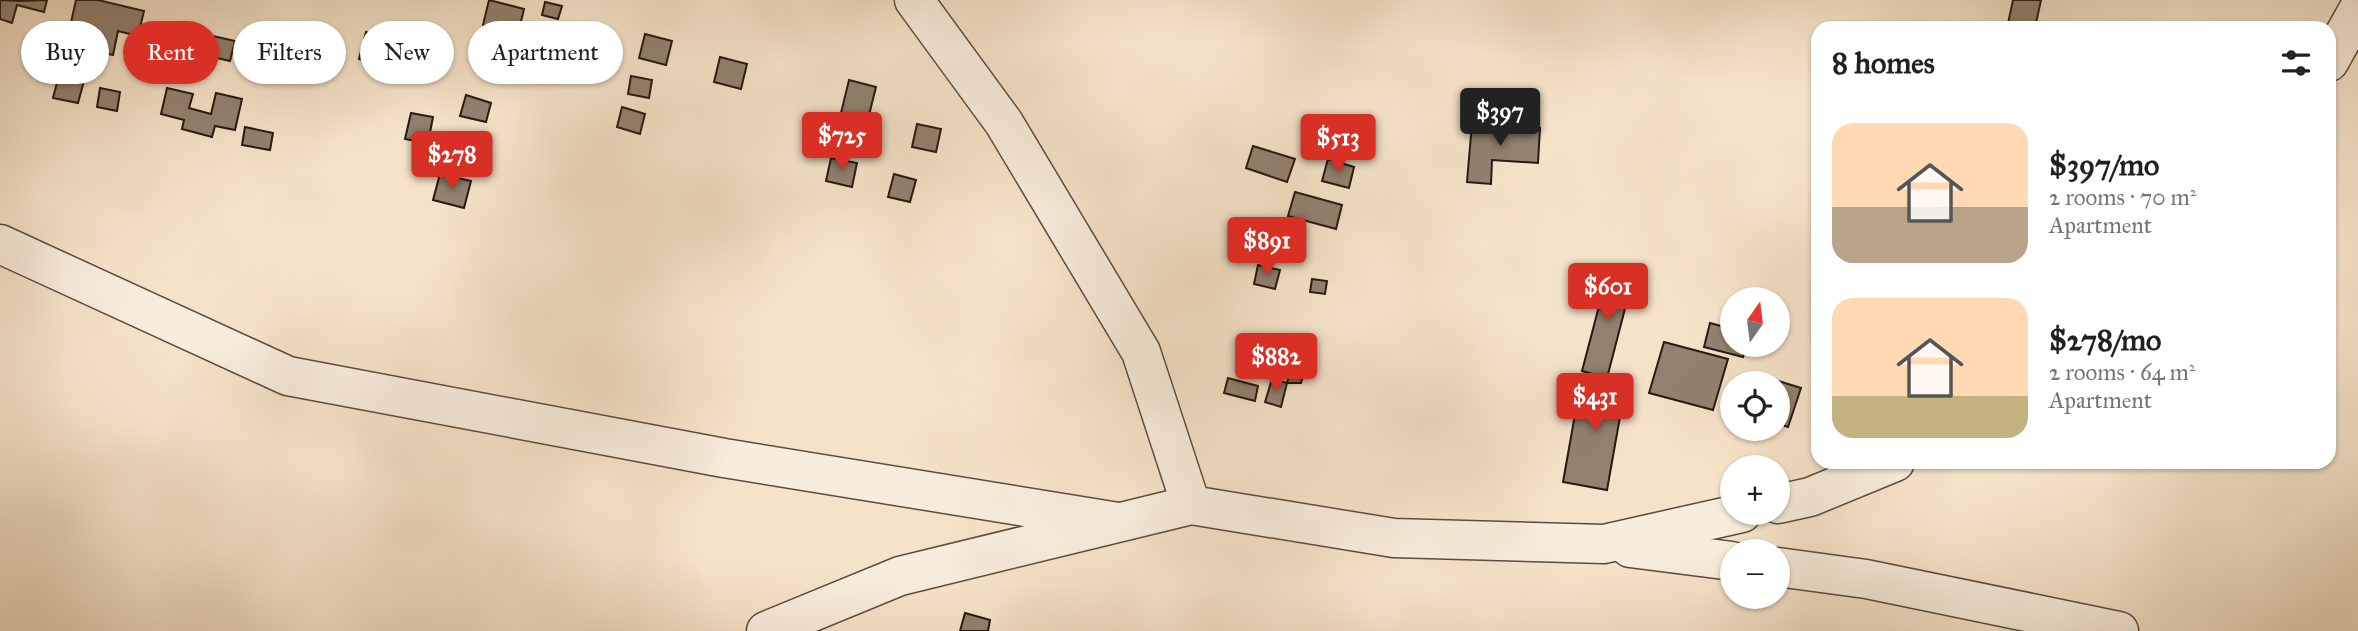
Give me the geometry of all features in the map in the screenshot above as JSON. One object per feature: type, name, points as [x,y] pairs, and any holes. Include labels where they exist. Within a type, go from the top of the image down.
[{"type":"street","points":[[914,0],[1003,123],[1141,352],[1191,505]]},
{"type":"street","points":[[2336,49],[2358,10]]},
{"type":"street","points":[[0,244],[288,376],[724,458],[1118,522]]},
{"type":"street","points":[[1790,501],[1810,497],[1878,469]]},
{"type":"street","points":[[766,631],[900,576],[1191,505],[1394,538],[1604,544],[1720,559]]},
{"type":"street","points":[[1604,544],[1720,518]]},
{"type":"street","points":[[1790,569],[1866,579],[2119,631]]},
{"type":"building","points":[[0,0],[47,0],[44,12],[17,5],[12,23],[0,19]]},
{"type":"building","points":[[76,0],[98,0],[144,11],[142,21],[123,21],[123,32],[118,31],[113,55],[109,54],[109,21],[71,21]]},
{"type":"building","points":[[489,0],[524,9],[521,21],[484,21]]},
{"type":"building","points":[[2013,0],[2041,0],[2036,21],[2008,21]]},
{"type":"building","points":[[545,2],[562,6],[558,19],[542,15]]},
{"type":"building","points":[[645,34],[672,41],[666,65],[639,58]]},
{"type":"building","points":[[219,37],[233,41],[230,61],[219,58]]},
{"type":"building","points":[[720,57],[747,64],[741,89],[714,82]]},
{"type":"building","points":[[631,76],[652,80],[649,98],[628,94]]},
{"type":"building","points":[[849,80],[876,87],[868,119],[841,113]]},
{"type":"building","points":[[57,84],[83,84],[78,103],[53,98]]},
{"type":"building","points":[[100,88],[120,92],[117,111],[97,107]]},
{"type":"building","points":[[167,88],[193,94],[189,108],[211,114],[216,93],[242,99],[235,130],[215,126],[212,137],[182,129],[184,120],[161,114]]},
{"type":"building","points":[[466,95],[491,103],[486,122],[460,116]]},
{"type":"building","points":[[622,107],[645,114],[640,134],[617,127]]},
{"type":"building","points":[[411,113],[433,117],[428,143],[405,139]]},
{"type":"building","points":[[1338,123],[1361,130],[1356,148],[1333,141]]},
{"type":"building","points":[[1472,123],[1540,128],[1538,163],[1492,160],[1491,184],[1467,182]]},
{"type":"building","points":[[917,124],[941,129],[936,152],[912,147]]},
{"type":"building","points":[[245,127],[273,133],[270,150],[242,145]]},
{"type":"building","points":[[838,131],[856,136],[853,151],[834,147]]},
{"type":"building","points":[[1253,146],[1295,159],[1287,182],[1246,168]]},
{"type":"building","points":[[831,158],[857,163],[852,187],[826,181]]},
{"type":"building","points":[[1328,159],[1354,167],[1349,188],[1322,181]]},
{"type":"building","points":[[440,174],[471,181],[464,208],[433,200]]},
{"type":"building","points":[[894,174],[916,180],[910,202],[888,197]]},
{"type":"building","points":[[1295,192],[1342,205],[1336,229],[1288,216]]},
{"type":"building","points":[[1258,265],[1280,270],[1275,289],[1254,284]]},
{"type":"building","points":[[1609,268],[1634,274],[1607,378],[1582,371]]},
{"type":"building","points":[[1312,279],[1327,281],[1325,294],[1310,292]]},
{"type":"building","points":[[1710,323],[1720,326],[1720,351],[1704,347]]},
{"type":"building","points":[[1664,342],[1728,359],[1724,371],[1720,371],[1720,386],[1713,410],[1649,393]]},
{"type":"building","points":[[1292,364],[1305,367],[1301,383],[1287,383]]},
{"type":"building","points":[[1582,375],[1626,383],[1607,490],[1563,482]]},
{"type":"building","points":[[1228,378],[1258,386],[1255,401],[1224,393]]},
{"type":"building","points":[[1272,379],[1287,383],[1281,407],[1265,402]]},
{"type":"building","points":[[1790,385],[1801,388],[1790,421]]},
{"type":"building","points":[[965,613],[990,620],[988,631],[960,631]]}]
